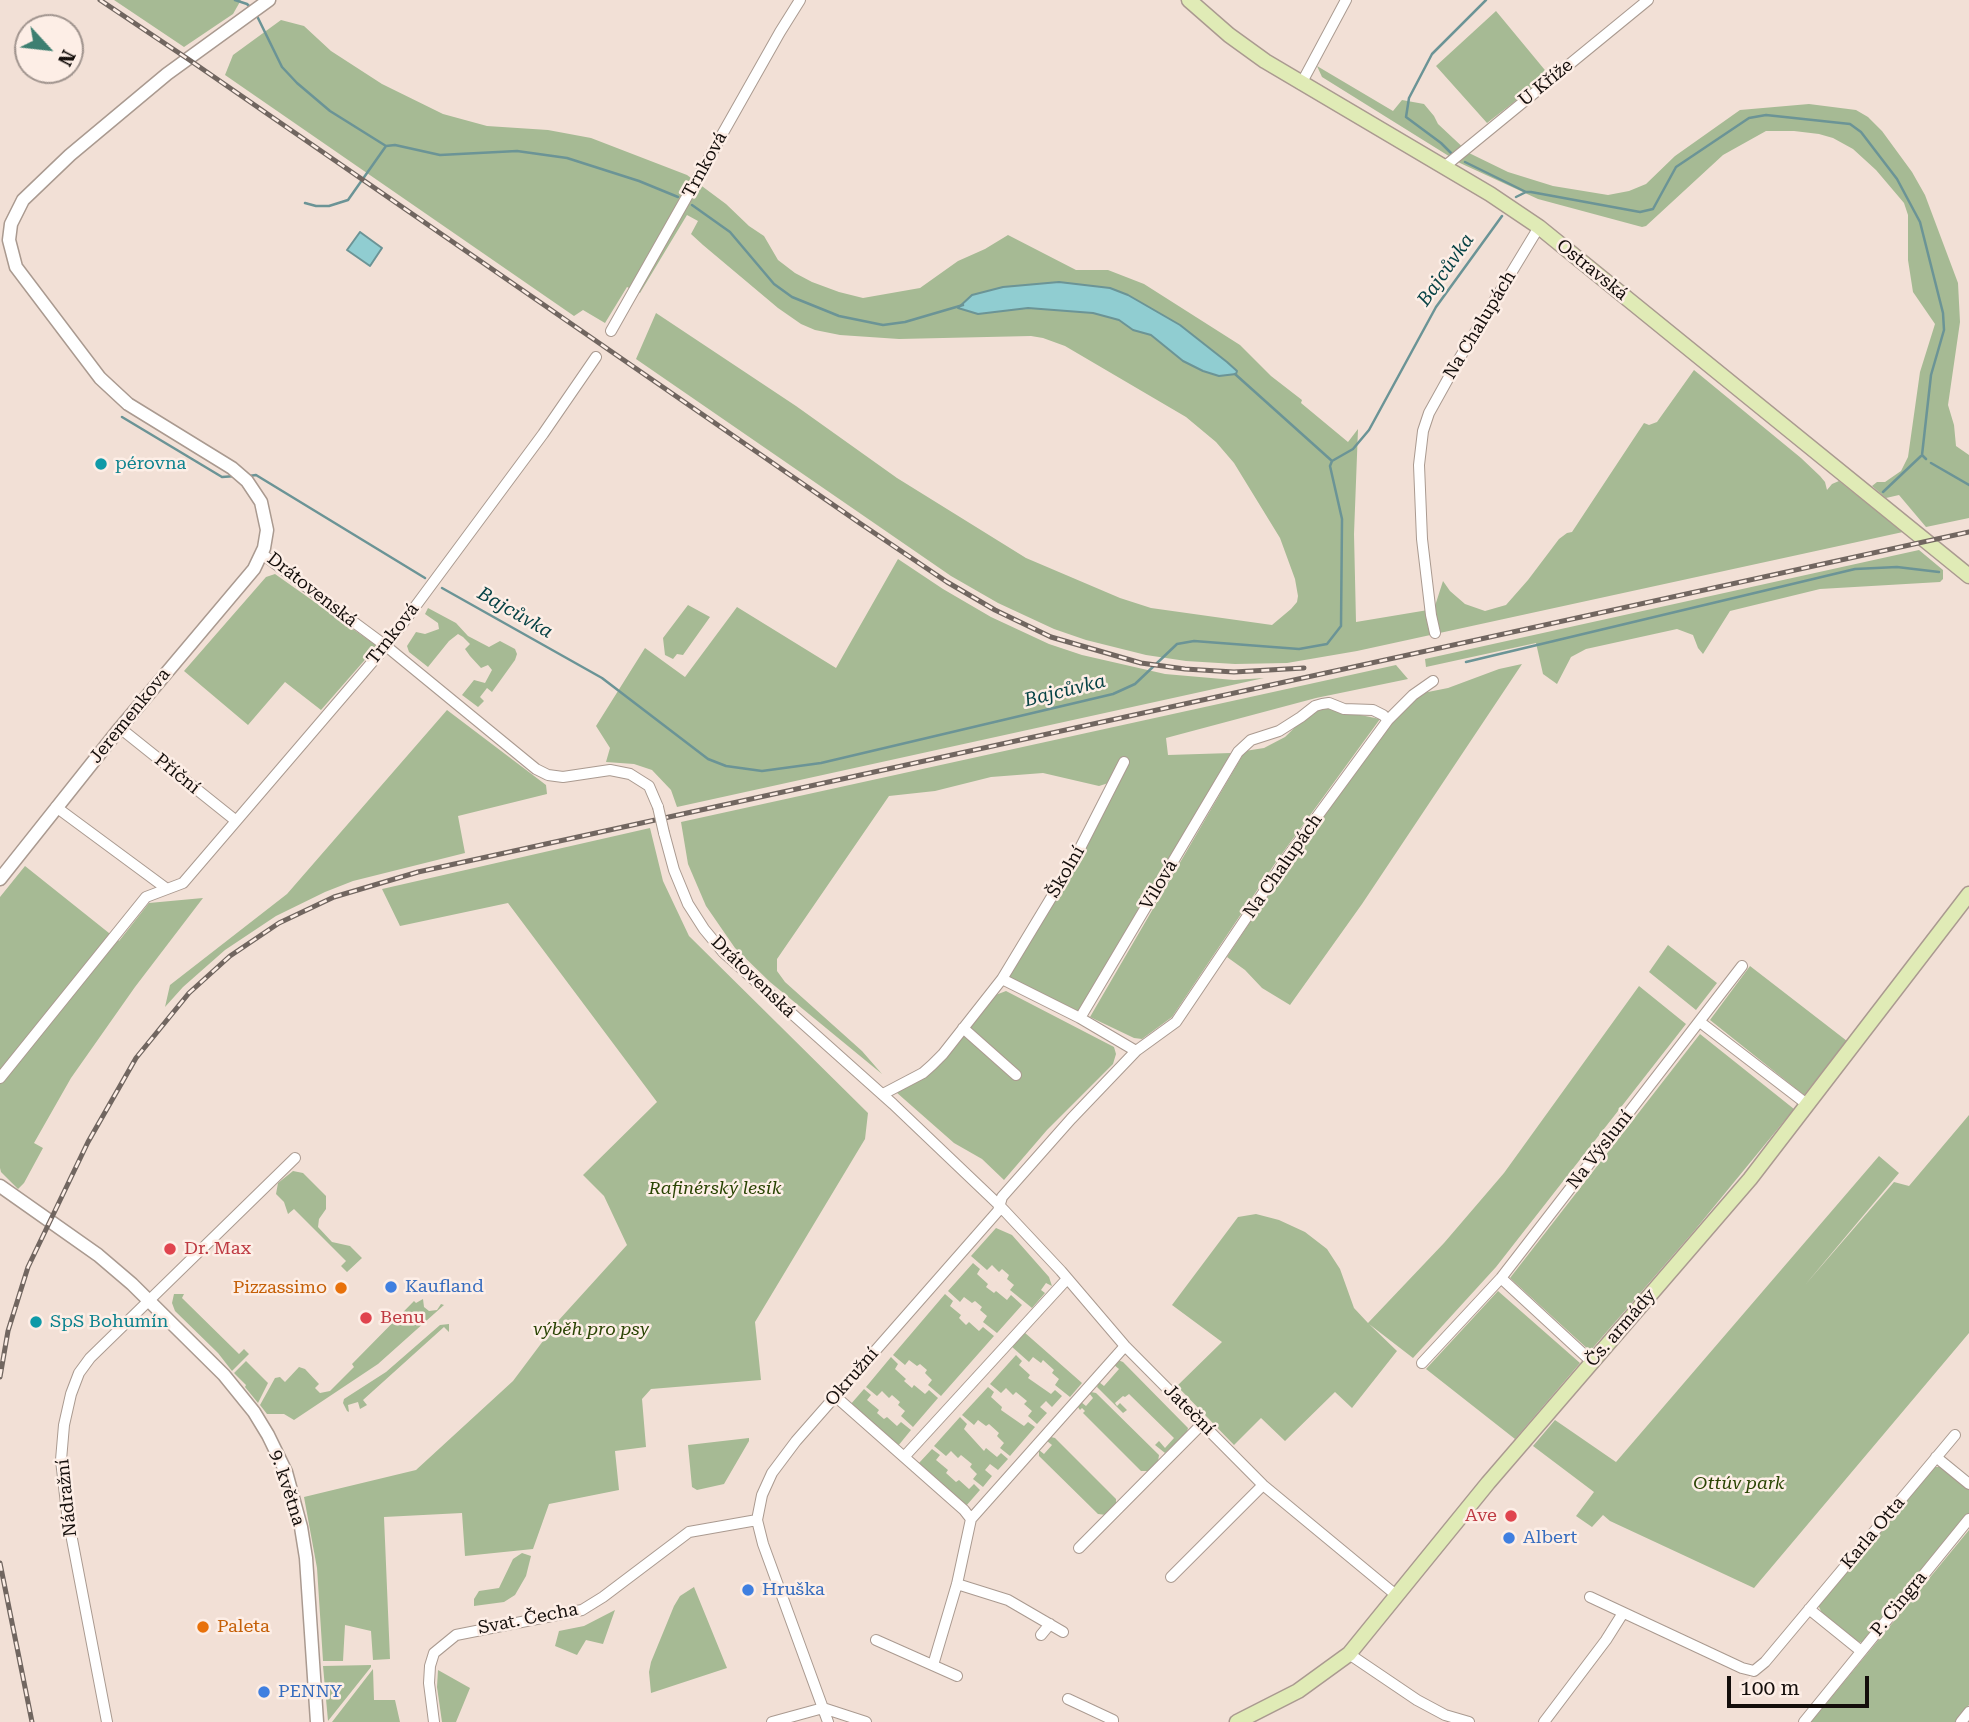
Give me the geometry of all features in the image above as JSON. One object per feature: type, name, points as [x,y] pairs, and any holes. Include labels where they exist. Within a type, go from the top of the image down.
[{"type":"main road","name":"Ostravská","points":[[1189,0],[1229,35],[1301,84],[1490,194],[1539,227],[1969,576]]},
{"type":"main road","name":"Čs. armády","points":[[1237,1722],[1298,1691],[1349,1654],[1488,1483],[1714,1221],[1808,1105],[1969,894]]},
{"type":"street","name":"Trnková","points":[[611,331],[779,32],[800,0]]},
{"type":"street","points":[[1301,84],[1346,0]]},
{"type":"street","name":"U Kříže","points":[[1444,167],[1648,0]]},
{"type":"street","name":"Drátovenská","points":[[258,7],[128,105],[69,155],[23,200],[13,217],[9,232],[10,250],[16,267],[108,386],[128,404],[232,468],[247,481],[261,502],[266,523],[262,554],[386,646],[536,769],[548,775],[563,777],[610,770],[630,774],[649,786],[658,807],[680,886],[696,918],[713,941],[738,967],[883,1094]]},
{"type":"street","name":"Na Chalupách","points":[[1435,633],[1422,539],[1419,465],[1423,431],[1429,413],[1459,359],[1539,227]]},
{"type":"street","name":"Trnková","points":[[0,1077],[146,897],[183,883],[386,646],[543,434],[596,357]]},
{"type":"street","name":"Jeremenkova","points":[[0,879],[120,728],[254,569],[262,554]]},
{"type":"street","name":"Na Chalupách","points":[[1000,1206],[1002,1197],[1136,1051],[1176,1022],[1286,859],[1388,720],[1413,695],[1433,681]]},
{"type":"street","name":"Vilová","points":[[1080,1018],[1238,752],[1251,740],[1279,731],[1322,704],[1329,703],[1344,709],[1373,710],[1388,720]]},
{"type":"street","name":"Příční","points":[[120,728],[235,821]]},
{"type":"street","name":"Školní","points":[[883,1094],[923,1073],[943,1054],[1002,979],[1074,860],[1124,762]]},
{"type":"street","points":[[56,807],[167,889]]},
{"type":"street","name":"Na Výsluní","points":[[1422,1363],[1501,1278],[1742,966]]},
{"type":"street","points":[[1002,979],[1080,1018],[1136,1051]]},
{"type":"street","points":[[1700,1023],[1808,1105]]},
{"type":"street","points":[[963,1028],[1016,1075]]},
{"type":"street","points":[[883,1094],[1000,1206]]},
{"type":"street","points":[[149,1300],[295,1158]]},
{"type":"street","name":"9. května","points":[[0,1186],[98,1255],[149,1300],[238,1390],[268,1435],[286,1472],[297,1506],[306,1558],[317,1722]]},
{"type":"street","name":"Jateční","points":[[1000,1206],[1068,1279],[1125,1346],[1263,1485],[1396,1595]]},
{"type":"street","name":"Okružní","points":[[757,1520],[762,1495],[772,1473],[796,1441],[1000,1206]]},
{"type":"street","points":[[1501,1278],[1592,1362]]},
{"type":"street","points":[[904,1457],[1068,1279]]},
{"type":"street","name":"Nádražní","points":[[107,1722],[66,1513],[61,1460],[63,1434],[71,1394],[85,1365],[149,1300]]},
{"type":"street","points":[[933,1665],[957,1584],[971,1519],[1125,1346]]},
{"type":"street","points":[[835,1396],[971,1519]]},
{"type":"street","points":[[1079,1548],[1202,1424]]},
{"type":"street","name":"Karla Otta","points":[[1590,1597],[1742,1668],[1754,1671],[1765,1662],[1955,1435]]},
{"type":"street","points":[[1936,1457],[1969,1484]]},
{"type":"street","points":[[1171,1577],[1263,1485]]},
{"type":"street","name":"P. Cingra","points":[[1804,1722],[1969,1519]]},
{"type":"street","points":[[757,1520],[763,1544],[828,1722]]},
{"type":"street","name":"Svat. Čecha","points":[[434,1722],[429,1683],[430,1666],[434,1653],[456,1635],[582,1610],[689,1532],[757,1520]]},
{"type":"street","points":[[957,1584],[1009,1600],[1063,1632]]},
{"type":"street","points":[[1810,1609],[1861,1651]]},
{"type":"street","points":[[1544,1722],[1623,1613]]},
{"type":"street","points":[[1041,1635],[1050,1624]]},
{"type":"street","points":[[876,1640],[957,1676]]},
{"type":"street","points":[[1349,1654],[1417,1700],[1445,1715],[1469,1722]]},
{"type":"street","points":[[1068,1699],[1116,1721]]},
{"type":"street","points":[[772,1722],[823,1708],[866,1722]]},
{"type":"street","points":[[1961,1722],[1969,1712]]},
{"type":"green space","points":[[114,0],[241,0],[233,14],[184,47]]},
{"type":"green space","points":[[1496,11],[1549,75],[1487,123],[1436,66]]},
{"type":"green space","points":[[281,20],[304,26],[331,51],[382,84],[443,114],[487,126],[548,130],[591,138],[687,175],[764,236],[778,260],[812,282],[839,292],[863,298],[920,288],[958,261],[1008,235],[1076,270],[1108,270],[1144,284],[1240,345],[1271,376],[1302,400],[1301,403],[1348,442],[1358,429],[1354,534],[1356,622],[1434,609],[1443,581],[1465,604],[1485,611],[1506,605],[1559,539],[1572,532],[1644,423],[1649,425],[1657,422],[1694,370],[1801,458],[1825,482],[1827,490],[1839,481],[1903,532],[1357,651],[1287,663],[1186,661],[1146,655],[1086,640],[1054,629],[998,603],[951,576],[636,359],[656,313],[796,406],[897,478],[1026,558],[1120,598],[1151,608],[1272,625],[1291,609],[1298,596],[1295,579],[1280,538],[1234,463],[1216,442],[1186,417],[1065,346],[1043,338],[899,339],[840,335],[815,330],[778,308],[703,245],[691,234],[698,221],[687,215],[640,293],[627,287],[605,323],[583,310],[574,316],[225,75],[233,55]],"holes":[[[1059,282],[1110,288],[1128,295],[1180,325],[1236,371],[1183,361],[1151,335],[1133,330],[1119,320],[1093,313],[1028,308],[978,314],[1003,287]]]},
{"type":"green space","points":[[1317,66],[1393,111],[1402,100],[1424,104],[1438,124],[1469,153],[1508,172],[1553,186],[1608,195],[1646,184],[1675,156],[1740,110],[1809,104],[1856,110],[1868,117],[1882,131],[1912,172],[1925,195],[1958,283],[1960,322],[1948,405],[1956,446],[1969,455],[1969,518],[1926,527],[1899,495],[1886,498],[1872,486],[1877,482],[1885,482],[1901,471],[1908,457],[1920,372],[1935,324],[1913,292],[1908,260],[1908,215],[1904,203],[1876,170],[1853,149],[1819,134],[1766,131],[1723,155],[1642,227],[1538,199],[1460,163],[1322,77]]},
{"type":"green space","points":[[1919,550],[1943,570],[1943,579],[1940,582],[1820,589],[1730,611],[1703,654],[1693,635],[1677,629],[1586,649],[1571,657],[1557,684],[1543,674],[1536,643],[1426,667],[1425,659]]},
{"type":"green space","points":[[898,559],[991,617],[1049,644],[1082,655],[1165,674],[1234,680],[1264,678],[677,807],[671,790],[652,770],[634,764],[606,762],[610,748],[596,726],[645,648],[685,677],[737,607],[836,668]]},
{"type":"green space","points":[[275,574],[377,646],[321,710],[285,682],[248,725],[184,671],[266,577]]},
{"type":"green space","points":[[688,605],[710,617],[683,655],[677,654],[673,659],[665,655],[663,638]]},
{"type":"green space","points":[[428,608],[456,623],[468,636],[489,647],[500,641],[515,649],[515,660],[492,692],[487,688],[480,697],[484,701],[478,707],[462,695],[474,680],[485,683],[492,670],[488,665],[481,668],[470,656],[465,649],[470,644],[463,637],[458,634],[449,641],[428,667],[409,652],[407,646],[416,632],[425,634],[439,629],[438,623],[425,614]]},
{"type":"green space","points":[[1522,664],[1362,904],[1290,1005],[1262,988],[1245,970],[1227,957],[1283,872],[1388,726],[1423,693],[1448,688],[1499,669]]},
{"type":"green space","points":[[1396,665],[1408,679],[1316,698],[1166,738],[1168,755],[1231,753],[1080,1012],[1008,977],[1118,780],[1099,786],[1043,773],[991,777],[935,791],[889,796],[777,959],[777,971],[785,982],[862,1051],[882,1074],[770,982],[735,948],[706,906],[688,864],[681,822]]},
{"type":"green space","points":[[1321,707],[1380,719],[1276,862],[1172,1017],[1142,1039],[1134,1038],[1090,1017],[1245,751],[1264,748],[1285,737],[1314,709]]},
{"type":"green space","points":[[447,710],[546,785],[547,794],[458,816],[465,853],[353,881],[276,916],[225,950],[183,987],[165,1007],[170,985],[287,894]]},
{"type":"green space","name":"Rafinérský lesík","points":[[650,828],[663,881],[689,936],[868,1113],[865,1139],[755,1322],[761,1380],[651,1389],[642,1399],[646,1447],[615,1451],[619,1490],[549,1504],[533,1549],[465,1556],[462,1513],[384,1517],[390,1659],[373,1660],[371,1631],[345,1625],[343,1661],[323,1661],[317,1568],[304,1497],[416,1470],[513,1381],[558,1321],[627,1245],[604,1196],[583,1175],[657,1102],[508,903],[400,926],[382,889]]},
{"type":"green space","points":[[25,866],[119,941],[149,903],[203,898],[135,987],[71,1078],[34,1143],[43,1148],[18,1189],[0,1168],[0,897]]},
{"type":"green space","points":[[1668,945],[1717,983],[1696,1010],[1649,972]]},
{"type":"green space","points":[[1750,966],[1847,1041],[1804,1095],[1710,1020]]},
{"type":"green space","points":[[1639,986],[1686,1024],[1496,1267],[1413,1358],[1369,1324],[1397,1351],[1352,1408],[1335,1392],[1285,1441],[1261,1418],[1234,1445],[1177,1386],[1222,1342],[1172,1305],[1238,1217],[1256,1214],[1279,1220],[1305,1232],[1327,1249],[1340,1269],[1354,1308],[1368,1323],[1444,1243],[1504,1173]]},
{"type":"green space","points":[[1006,991],[1114,1047],[1116,1054],[1113,1064],[1047,1130],[1004,1180],[982,1159],[954,1143],[896,1092],[918,1081],[946,1058],[993,996]]},
{"type":"green space","points":[[1700,1034],[1794,1109],[1694,1231],[1590,1351],[1510,1278]]},
{"type":"green space","name":"Ottúv park","points":[[1969,1115],[1969,1333],[1754,1588],[1610,1521],[1603,1515],[1592,1527],[1576,1516],[1594,1492],[1533,1446],[1555,1420],[1616,1462],[1879,1156],[1899,1173],[1805,1285],[1894,1182],[1909,1186]]},
{"type":"green space","points":[[293,1171],[303,1173],[326,1196],[326,1209],[319,1219],[318,1227],[332,1242],[350,1246],[362,1258],[347,1272],[341,1266],[346,1261],[294,1209],[288,1214],[284,1202],[276,1194],[278,1183]]},
{"type":"green space","points":[[996,1228],[1012,1235],[1049,1277],[1052,1286],[1046,1283],[1041,1290],[1045,1293],[1032,1308],[1010,1290],[1014,1285],[1002,1269],[999,1272],[992,1265],[987,1270],[971,1256]]},
{"type":"green space","points":[[973,1263],[980,1269],[977,1274],[988,1284],[986,1287],[1007,1300],[1011,1295],[1022,1305],[997,1333],[983,1322],[987,1316],[975,1301],[972,1303],[964,1297],[960,1302],[948,1291]]},
{"type":"green space","points":[[1498,1291],[1580,1363],[1515,1439],[1426,1369]]},
{"type":"green space","points":[[174,1294],[184,1294],[182,1298],[239,1354],[244,1349],[249,1354],[232,1371],[218,1353],[175,1311],[172,1303]]},
{"type":"green space","points":[[945,1294],[953,1301],[950,1306],[961,1315],[959,1318],[966,1325],[969,1322],[979,1331],[983,1327],[994,1336],[941,1396],[928,1385],[932,1380],[920,1364],[917,1366],[909,1360],[905,1365],[893,1355]]},
{"type":"green space","points":[[423,1299],[424,1307],[429,1311],[444,1305],[378,1364],[294,1420],[284,1414],[267,1414],[260,1405],[275,1378],[280,1377],[285,1382],[299,1367],[305,1369],[319,1384],[315,1388],[320,1393],[330,1391],[354,1367],[352,1364],[414,1301],[416,1303]]},
{"type":"green space","points":[[449,1324],[449,1332],[444,1327],[363,1400],[367,1405],[360,1409],[358,1402],[348,1405],[349,1412],[347,1411],[344,1399],[386,1372],[440,1325]]},
{"type":"green space","points":[[1024,1332],[1082,1383],[1070,1397],[1055,1385],[1059,1379],[1043,1360],[1041,1363],[1033,1357],[1029,1362],[1011,1346]]},
{"type":"green space","points":[[1016,1355],[1022,1361],[1019,1365],[1030,1375],[1028,1378],[1051,1394],[1055,1390],[1062,1396],[1052,1407],[1046,1401],[1040,1407],[1047,1413],[1037,1424],[1028,1416],[1032,1411],[1024,1404],[1027,1401],[1016,1392],[1013,1395],[1006,1388],[1001,1393],[990,1384]]},
{"type":"green space","points":[[891,1357],[898,1364],[895,1369],[912,1388],[914,1385],[925,1394],[929,1390],[938,1398],[913,1427],[901,1416],[905,1411],[892,1395],[889,1398],[882,1391],[877,1396],[866,1387]]},
{"type":"green space","points":[[1118,1360],[1188,1428],[1165,1453],[1155,1445],[1159,1441],[1165,1448],[1174,1438],[1129,1394],[1115,1403],[1117,1406],[1120,1403],[1127,1410],[1123,1413],[1097,1387],[1099,1382],[1104,1386],[1119,1369],[1114,1365]]},
{"type":"green space","points":[[246,1361],[268,1383],[258,1403],[234,1373]]},
{"type":"green space","points":[[988,1387],[994,1392],[991,1397],[1002,1407],[1001,1410],[1024,1426],[1028,1422],[1035,1427],[1010,1456],[1000,1448],[1004,1443],[997,1436],[999,1433],[989,1424],[986,1426],[978,1420],[974,1425],[962,1415]]},
{"type":"green space","points":[[864,1389],[871,1395],[867,1400],[879,1410],[877,1413],[897,1426],[901,1422],[911,1430],[898,1446],[850,1405]]},
{"type":"green space","points":[[1089,1393],[1096,1393],[1159,1455],[1158,1462],[1149,1471],[1141,1471],[1083,1413],[1085,1411],[1082,1408],[1080,1410],[1078,1407],[1081,1402],[1086,1406],[1093,1398]]},
{"type":"green space","points":[[960,1417],[967,1424],[964,1429],[984,1451],[986,1448],[997,1457],[1001,1453],[1008,1459],[998,1470],[990,1464],[985,1470],[992,1476],[983,1487],[973,1479],[977,1474],[970,1467],[972,1464],[961,1455],[958,1458],[951,1451],[946,1456],[934,1446]]},
{"type":"green space","points":[[1051,1437],[1116,1499],[1116,1504],[1106,1515],[1098,1514],[1039,1456],[1039,1450],[1044,1454],[1052,1445],[1047,1441]]},
{"type":"green space","points":[[749,1438],[724,1484],[697,1490],[692,1487],[688,1445]]},
{"type":"green space","points":[[932,1449],[940,1455],[936,1460],[948,1470],[946,1473],[956,1482],[959,1480],[969,1489],[974,1484],[980,1490],[966,1506],[919,1463]]},
{"type":"green space","points":[[1935,1467],[1940,1467],[1969,1489],[1969,1514],[1864,1643],[1855,1641],[1822,1613],[1818,1605]]},
{"type":"green space","points":[[1969,1530],[1969,1705],[1956,1722],[1811,1722]]},
{"type":"green space","points":[[522,1553],[531,1556],[526,1576],[515,1595],[504,1602],[474,1606],[474,1599],[479,1591],[499,1588],[513,1559]]},
{"type":"green space","points":[[694,1587],[727,1668],[651,1693],[651,1662],[674,1606],[680,1596]]},
{"type":"green space","points":[[615,1610],[603,1644],[586,1640],[577,1655],[555,1646],[559,1631],[584,1626]]},
{"type":"green space","points":[[323,1666],[371,1667],[328,1721]]},
{"type":"green space","points":[[373,1669],[374,1700],[395,1700],[400,1722],[332,1722]]},
{"type":"green space","points":[[438,1670],[470,1688],[456,1722],[442,1722],[437,1687]]},
{"type":"water","points":[[360,232],[382,248],[370,266],[347,250]]},
{"type":"water","points":[[1059,282],[1110,288],[1128,295],[1180,325],[1227,362],[1237,371],[1236,374],[1219,376],[1203,371],[1183,361],[1151,335],[1133,330],[1119,320],[1093,313],[1028,308],[978,314],[958,308],[972,295],[1003,287]]},
{"type":"waterway","points":[[235,0],[251,8]]},
{"type":"waterway","points":[[1452,154],[1406,117],[1409,98],[1432,54],[1486,0]]},
{"type":"waterway","points":[[257,16],[282,67],[297,83],[330,111],[386,146]]},
{"type":"waterway","name":"Bajcůvka","points":[[1516,197],[1531,192],[1640,212],[1653,209],[1676,167],[1749,118],[1766,115],[1850,124],[1861,132],[1897,179],[1920,222],[1943,313],[1944,330],[1931,375],[1922,455],[1926,459]]},
{"type":"waterway","points":[[305,203],[329,206],[348,200],[386,146],[395,145],[440,155],[517,151],[567,158],[639,181],[678,197]]},
{"type":"waterway","points":[[1465,162],[1526,192]]},
{"type":"waterway","points":[[692,205],[730,232],[774,284],[792,297],[839,316],[883,325],[905,322],[963,305]]},
{"type":"waterway","name":"Bajcůvka","points":[[442,588],[602,678],[708,759],[726,766],[762,771],[821,763],[1113,694],[1135,684],[1177,644],[1194,641],[1299,649],[1327,644],[1341,626],[1342,519],[1330,466],[1332,461],[1353,449],[1369,430],[1436,307],[1502,216]]},
{"type":"waterway","points":[[1235,374],[1332,461]]},
{"type":"waterway","name":"Bajcůvka","points":[[122,417],[222,477],[236,476]]},
{"type":"waterway","points":[[1883,492],[1921,456]]},
{"type":"waterway","name":"Bajcůvka","points":[[1931,463],[1969,485]]},
{"type":"waterway","name":"Bajcůvka","points":[[249,476],[256,475],[425,578]]},
{"type":"waterway","points":[[1466,662],[1855,569],[1897,567],[1939,572]]},
{"type":"railway","points":[[100,0],[861,524],[947,582],[995,610],[1051,637],[1141,663],[1234,672],[1304,668]]},
{"type":"railway","points":[[0,1377],[8,1331],[28,1267],[88,1142],[136,1058],[189,993],[230,956],[279,923],[334,897],[418,872],[1969,532]]},
{"type":"railway","points":[[0,1563],[32,1722]]},
{"type":"place","name":"pérovna","points":[[101,464]]},
{"type":"place","name":"Dr. Max","points":[[170,1249]]},
{"type":"place","name":"Kaufland","points":[[391,1287]]},
{"type":"place","name":"Pizzassimo","points":[[341,1288]]},
{"type":"place","name":"Benu","points":[[366,1318]]},
{"type":"place","name":"SpS Bohumín","points":[[36,1322]]},
{"type":"place","name":"Ave","points":[[1511,1516]]},
{"type":"place","name":"Albert","points":[[1509,1538]]},
{"type":"place","name":"Hruška","points":[[748,1590]]},
{"type":"place","name":"Paleta","points":[[203,1627]]},
{"type":"place","name":"PENNY","points":[[264,1692]]},
{"type":"park label","name":"výběh pro psy","points":[[591,1330]]}]
